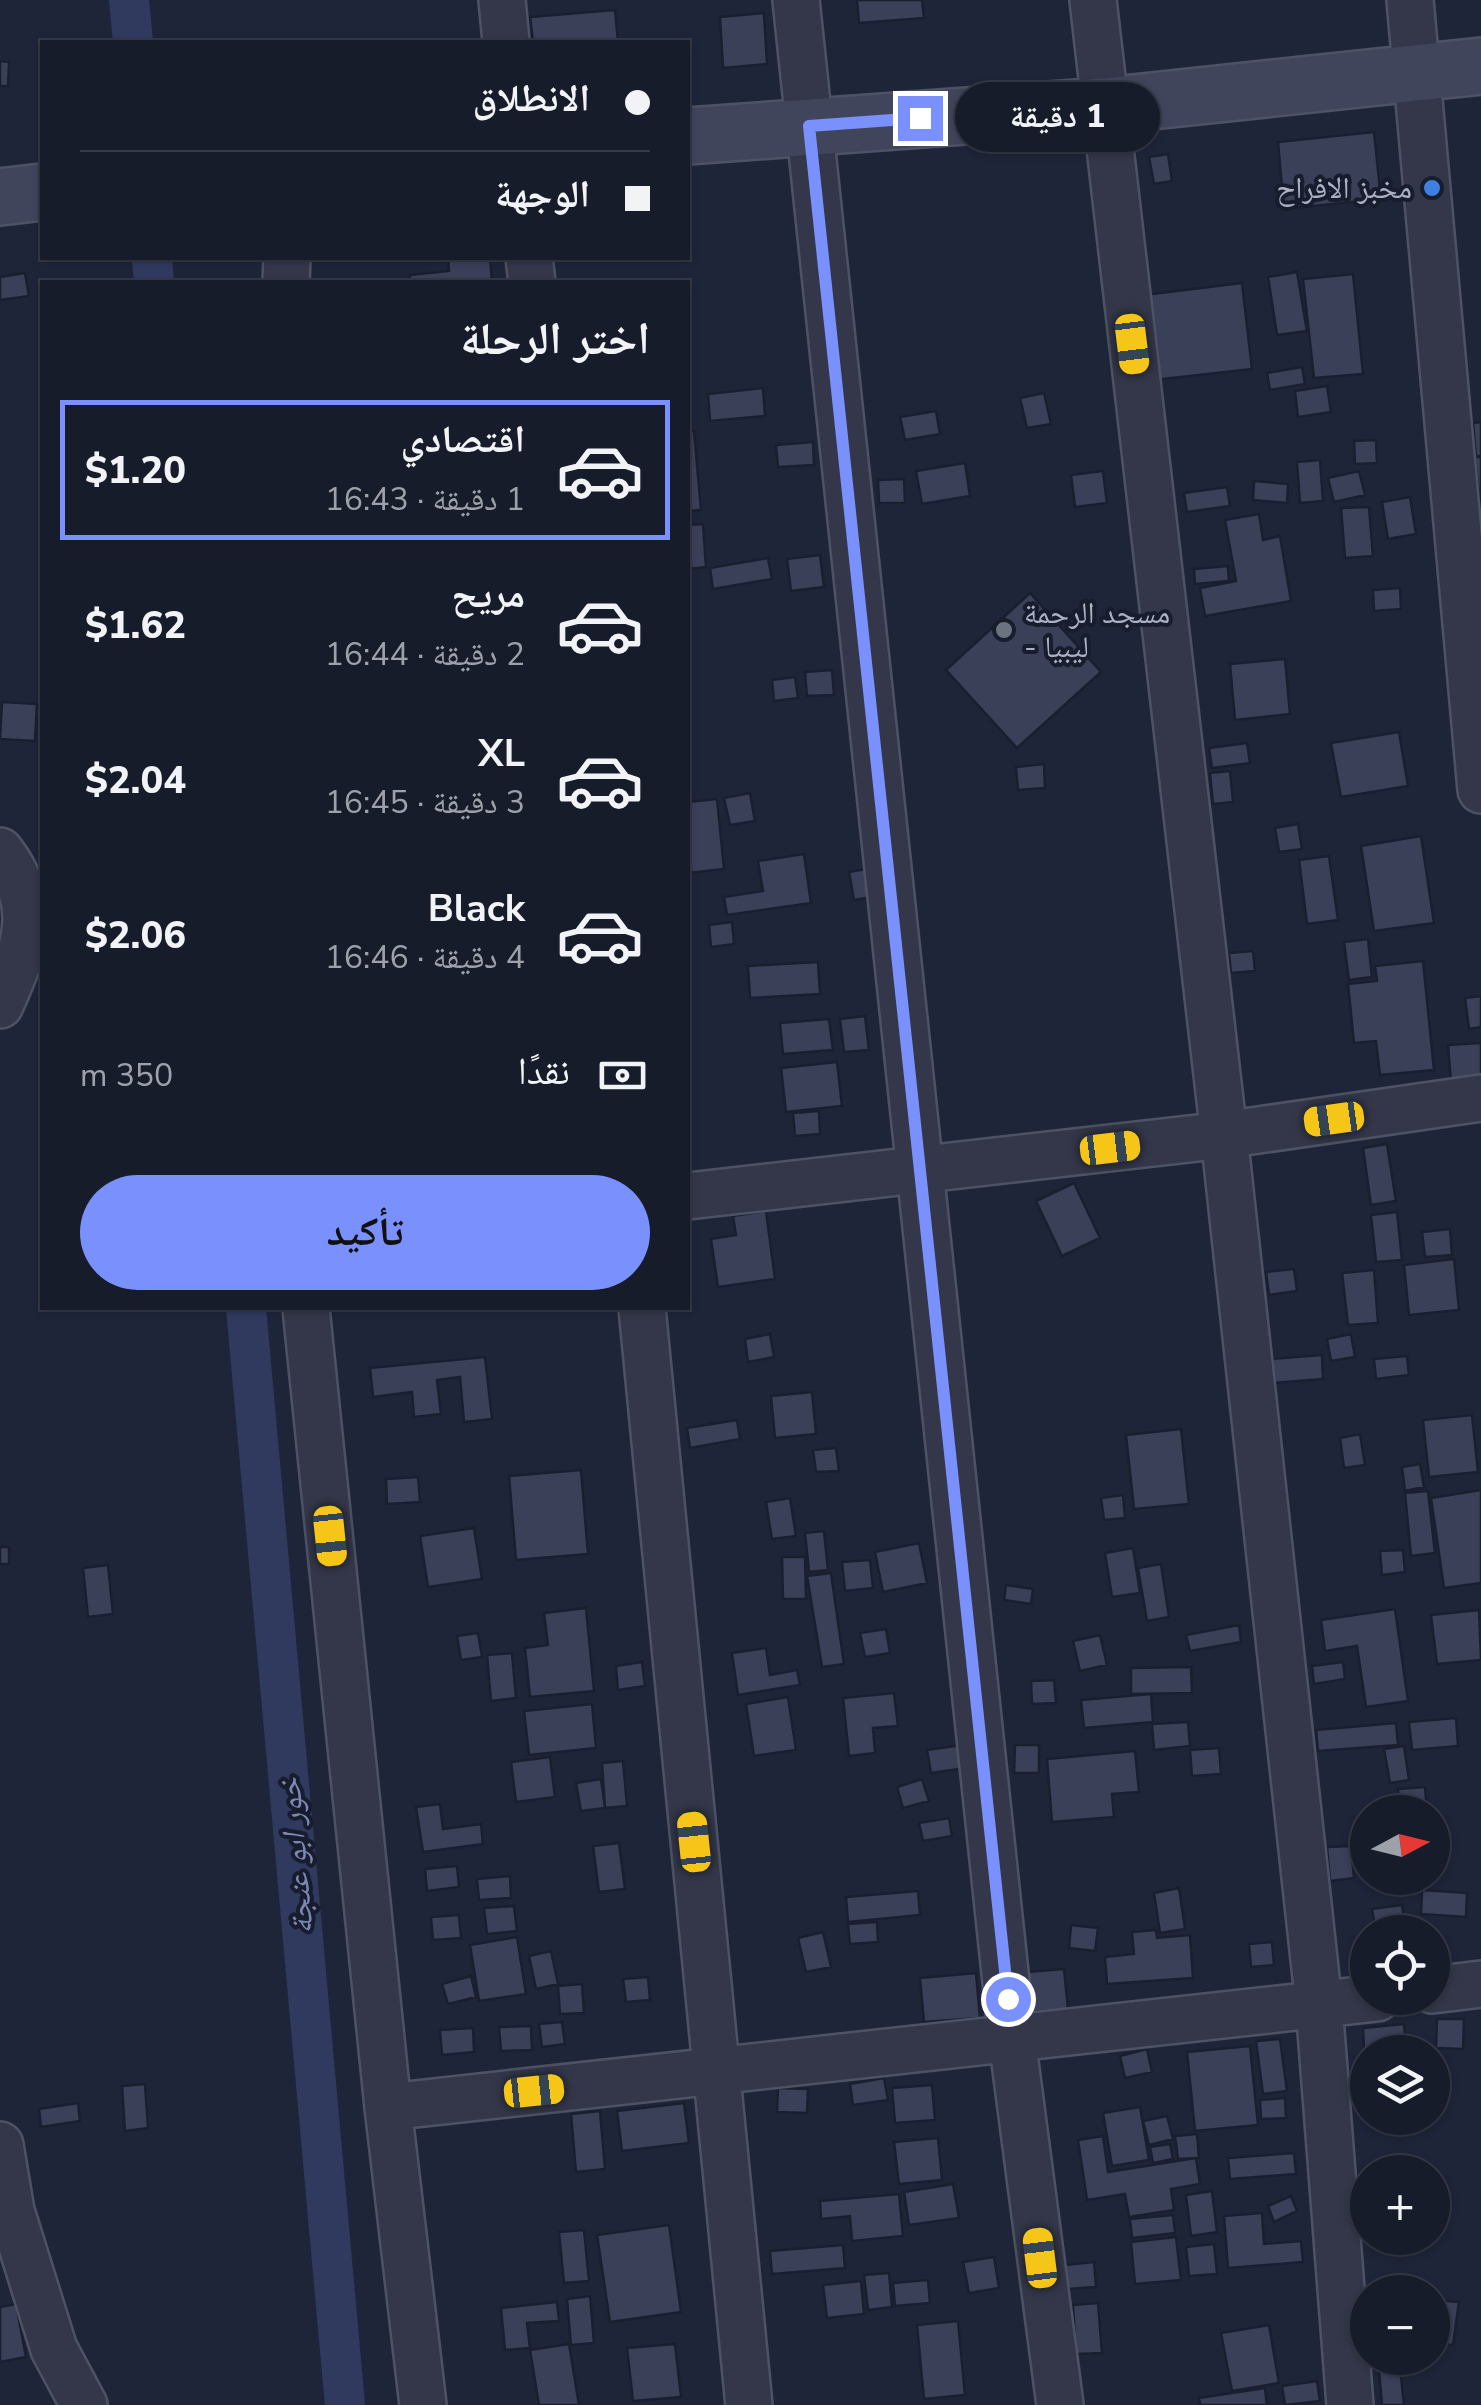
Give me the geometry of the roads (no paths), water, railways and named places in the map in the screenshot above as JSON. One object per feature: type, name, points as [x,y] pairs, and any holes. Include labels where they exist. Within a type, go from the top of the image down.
[{"type":"street","points":[[502,0],[506,40]]},
{"type":"street","points":[[796,0],[1012,2038],[1060,2405]]},
{"type":"street","points":[[1093,0],[1224,1134],[1319,2005],[1350,2405]]},
{"type":"street","points":[[1410,0],[1481,790]]},
{"type":"street","points":[[690,136],[1105,106],[1481,66]]},
{"type":"street","points":[[0,851],[27,902],[25,945],[0,1006]]},
{"type":"street","points":[[690,1196],[1224,1134],[1481,1098]]},
{"type":"street","points":[[306,1310],[388,2107],[423,2405]]},
{"type":"street","points":[[642,1310],[750,2405]]},
{"type":"street","points":[[1450,1988],[1481,1984]]},
{"type":"street","points":[[388,2107],[1350,2001]]},
{"type":"street","points":[[0,2145],[5,2213],[54,2349],[84,2405]]},
{"type":"waterway","name":"خور ابو عنجة","points":[[129,0],[133,40]]},
{"type":"waterway","name":"خور ابو عنجة","points":[[152,260],[154,280]]},
{"type":"waterway","name":"خور ابو عنجة","points":[[246,1310],[345,2405]]},
{"type":"place","name":"مخبز الافراح","points":[[1432,188]]},
{"type":"place","name":"مسجد الرحمة - ليبيا","points":[[1004,630]]}]
